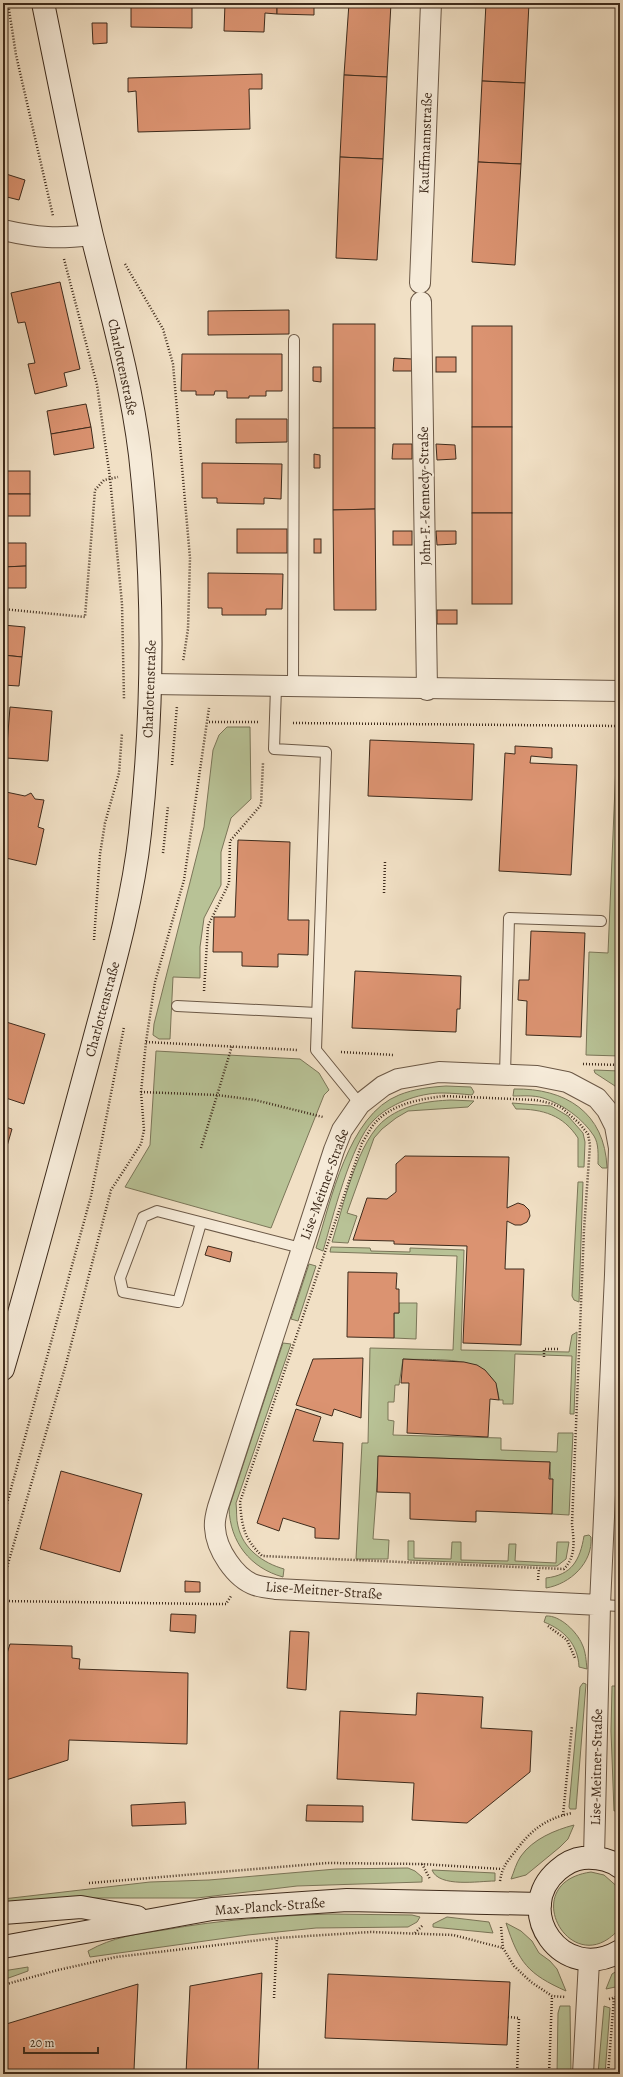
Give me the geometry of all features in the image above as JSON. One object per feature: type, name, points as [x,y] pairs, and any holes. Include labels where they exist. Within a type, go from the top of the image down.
[{"type":"main road","name":"Charlottenstraße","points":[[3,1369],[58,1173],[116,955],[128,901],[140,834],[151,684],[150,598],[138,439],[125,371],[92,235],[43,3]]},
{"type":"main road","points":[[620,1867],[614,1862],[594,1857],[578,1859],[564,1865],[552,1875],[544,1889],[540,1904],[541,1920],[547,1936],[558,1948],[572,1957],[589,1961],[609,1957],[620,1951]]},
{"type":"main road","name":"Max-Planck-Straße","points":[[3,1947],[212,1909],[346,1900],[540,1904]]},
{"type":"main road","points":[[3,1913],[81,1906],[152,1919]]},
{"type":"street","name":"Kauffmannstraße","points":[[421,292],[431,3]]},
{"type":"street","points":[[3,230],[58,239],[92,235]]},
{"type":"street","name":"John-F.-Kennedy-Straße","points":[[421,292],[427,690]]},
{"type":"street","points":[[151,684],[427,690],[620,691]]},
{"type":"street","name":"Lise-Meitner-Straße","points":[[594,1857],[600,1605],[615,1275],[619,1148],[615,1126],[607,1110],[596,1098],[580,1088],[552,1078],[439,1072],[398,1079],[383,1086],[360,1104],[347,1123],[334,1150],[235,1452],[215,1519],[217,1542],[236,1572],[242,1578],[254,1585],[264,1587],[300,1591],[600,1605]]},
{"type":"street","points":[[583,2074],[589,1961]]},
{"type":"lane","points":[[294,340],[284,687],[274,722],[274,750],[326,752],[316,1050],[360,1104]]},
{"type":"lane","points":[[504,1075],[509,918],[601,921]]},
{"type":"lane","points":[[177,1006],[318,1013]]},
{"type":"lane","points":[[201,1223],[178,1302],[124,1292],[120,1278],[143,1217],[157,1211],[301,1248]]},
{"type":"lane","name":"Lise-Meitner-Straße","points":[[600,1605],[620,1606]]},
{"type":"path","points":[[8,3],[16,54],[58,239],[97,385],[110,478],[122,604],[124,704]]},
{"type":"path","points":[[121,257],[163,329],[173,364],[190,558],[188,629],[180,685]]},
{"type":"path","points":[[3,609],[85,617],[95,490],[104,480],[110,478],[142,477]]},
{"type":"path","points":[[3,1581],[66,1364],[111,1190],[141,1144],[144,1130],[142,1092],[146,1042],[155,982],[184,880],[208,722],[211,686]]},
{"type":"path","points":[[208,722],[620,726]]},
{"type":"path","points":[[93,948],[100,854],[105,823],[119,773],[123,727]]},
{"type":"path","points":[[204,992],[208,926],[229,883],[230,841],[261,805],[264,760]]},
{"type":"path","points":[[384,893],[385,862]]},
{"type":"path","points":[[146,1042],[316,1050],[399,1056]]},
{"type":"path","points":[[201,1148],[232,1046]]},
{"type":"path","points":[[582,1064],[620,1065]]},
{"type":"path","points":[[142,1092],[217,1095],[255,1100],[347,1123]]},
{"type":"path","points":[[444,1096],[536,1100],[562,1108],[588,1134],[590,1145],[585,1197],[572,1524],[574,1544],[572,1560],[564,1569],[262,1556],[250,1544],[242,1526],[240,1502],[324,1257],[362,1143],[374,1123],[406,1103],[444,1096]]},
{"type":"path","points":[[544,1357],[544,1349],[559,1349]]},
{"type":"path","points":[[3,1601],[226,1604],[242,1578]]},
{"type":"path","points":[[538,1602],[537,1622],[553,1628],[567,1640],[576,1664]]},
{"type":"path","points":[[563,1815],[567,1791],[573,1722]]},
{"type":"path","points":[[81,1884],[327,1863],[422,1864],[502,1869],[528,1834],[549,1820],[563,1815],[595,1812]]},
{"type":"path","points":[[3,1985],[116,1957],[277,1938],[371,1932],[453,1935],[503,1948]]},
{"type":"path","points":[[274,1998],[277,1938]]},
{"type":"path","points":[[549,2074],[552,1996]]},
{"type":"path","points":[[608,2074],[614,1998]]},
{"type":"path","points":[[508,2017],[519,2018],[516,2074]]},
{"type":"green space","points":[[227,727],[250,727],[251,799],[231,818],[221,852],[221,885],[204,918],[200,947],[200,978],[173,977],[170,1039],[159,1039],[153,1035],[154,1024],[204,827],[213,750],[219,735]]},
{"type":"green space","points":[[617,740],[620,740],[620,1056],[586,1055],[589,952],[608,953]]},
{"type":"green space","points":[[156,1051],[300,1059],[319,1073],[329,1090],[324,1095],[271,1228],[125,1187],[150,1145]]},
{"type":"green space","points":[[594,1070],[620,1071],[620,1093],[615,1086],[595,1073]]},
{"type":"green space","points":[[446,1086],[471,1087],[474,1092],[472,1095],[442,1093],[414,1097],[387,1109],[373,1121],[357,1146],[350,1164],[323,1251],[316,1248],[335,1184],[344,1161],[354,1140],[367,1121],[381,1105],[399,1095],[410,1091]]},
{"type":"green space","points":[[514,1089],[550,1093],[579,1107],[590,1118],[599,1132],[605,1148],[607,1168],[602,1168],[598,1164],[596,1139],[578,1118],[558,1104],[543,1098],[532,1096],[513,1096]]},
{"type":"green space","points":[[451,1100],[474,1101],[468,1107],[408,1111],[382,1129],[374,1138],[347,1213],[357,1216],[348,1243],[332,1242],[352,1175],[367,1141],[376,1128],[387,1118],[410,1106],[426,1102]]},
{"type":"green space","points":[[512,1103],[551,1106],[568,1116],[583,1133],[585,1142],[584,1167],[578,1167],[578,1138],[566,1124],[544,1112],[516,1109]]},
{"type":"green space","points":[[578,1182],[583,1182],[579,1302],[574,1300],[572,1296]]},
{"type":"green space","points":[[331,1247],[370,1248],[371,1251],[410,1252],[410,1248],[464,1250],[461,1350],[569,1352],[572,1335],[577,1332],[574,1414],[570,1414],[572,1356],[515,1354],[513,1404],[503,1404],[503,1400],[499,1400],[495,1385],[488,1374],[477,1366],[448,1360],[403,1359],[399,1385],[395,1385],[394,1402],[388,1402],[388,1420],[394,1421],[393,1435],[501,1438],[501,1450],[557,1452],[558,1433],[573,1433],[569,1515],[552,1514],[550,1462],[379,1456],[373,1539],[389,1540],[388,1559],[356,1559],[362,1443],[368,1443],[370,1348],[453,1350],[457,1256],[330,1252]]},
{"type":"green space","points":[[309,1264],[316,1266],[298,1321],[291,1319]]},
{"type":"green space","points":[[399,1303],[417,1303],[416,1339],[394,1338],[394,1313],[399,1313]]},
{"type":"green space","points":[[283,1343],[291,1344],[236,1503],[237,1523],[244,1542],[262,1559],[284,1569],[283,1577],[271,1573],[261,1567],[244,1552],[233,1532],[229,1508]]},
{"type":"green space","points":[[589,1535],[591,1537],[591,1546],[584,1564],[571,1577],[555,1586],[546,1588],[546,1578],[562,1574],[573,1565],[580,1552],[584,1536]]},
{"type":"green space","points":[[408,1541],[414,1541],[414,1558],[451,1559],[452,1542],[461,1542],[461,1560],[508,1561],[509,1544],[516,1544],[515,1561],[556,1563],[557,1542],[569,1542],[566,1559],[557,1566],[548,1566],[408,1560]]},
{"type":"green space","points":[[546,1616],[551,1616],[562,1621],[580,1639],[586,1656],[587,1669],[579,1667],[576,1651],[569,1639],[558,1629],[544,1622]]},
{"type":"green space","points":[[583,1683],[586,1684],[576,1809],[570,1809],[580,1687]]},
{"type":"green space","points":[[612,1686],[615,1686],[618,1690],[617,1734],[620,1810],[614,1811],[611,1731]]},
{"type":"green space","points":[[574,1825],[568,1839],[560,1847],[526,1875],[511,1879],[519,1859],[526,1850],[545,1836]]},
{"type":"green space","points":[[408,1868],[415,1871],[422,1877],[422,1882],[297,1886],[197,1898],[86,1898],[3,1908],[3,1899],[150,1882],[209,1880],[336,1869]]},
{"type":"green space","points":[[432,1870],[495,1873],[495,1881],[451,1881],[436,1876]]},
{"type":"green space","points":[[591,1872],[604,1875],[620,1889],[621,1912],[621,1921],[617,1931],[608,1939],[592,1945],[577,1943],[565,1934],[556,1920],[554,1906],[558,1891],[570,1879]]},
{"type":"green space","points":[[329,1914],[412,1915],[420,1917],[417,1922],[408,1927],[316,1928],[248,1935],[90,1957],[88,1951],[106,1942],[144,1933],[246,1919]]},
{"type":"green space","points":[[447,1917],[489,1922],[493,1933],[433,1927],[433,1924]]},
{"type":"green space","points":[[506,1923],[521,1931],[532,1941],[539,1953],[550,1961],[557,1969],[566,1991],[542,1979],[527,1966],[516,1948]]},
{"type":"green space","points":[[28,1967],[28,1971],[3,1980],[3,1971]]},
{"type":"green space","points":[[620,1969],[620,1986],[606,1989],[612,1974]]},
{"type":"green space","points":[[560,2006],[570,2006],[571,2074],[557,2074],[558,2013]]},
{"type":"green space","points":[[604,2006],[610,2008],[605,2074],[598,2074]]},
{"type":"building","points":[[131,3],[192,3],[192,28],[131,27]]},
{"type":"building","points":[[225,3],[277,3],[277,14],[265,13],[264,32],[224,31]]},
{"type":"building","points":[[277,3],[314,3],[314,15],[277,14]]},
{"type":"building","points":[[349,3],[391,3],[387,77],[344,75]]},
{"type":"building","points":[[486,3],[529,3],[525,83],[482,81]]},
{"type":"building","points":[[92,23],[107,23],[107,43],[93,44]]},
{"type":"building","points":[[262,74],[262,89],[249,89],[250,129],[138,132],[136,91],[128,92],[128,78]]},
{"type":"building","points":[[344,75],[387,77],[383,159],[340,157]]},
{"type":"building","points":[[482,81],[525,83],[521,164],[478,162]]},
{"type":"building","points":[[340,157],[383,159],[377,260],[336,258]]},
{"type":"building","points":[[478,162],[521,164],[515,265],[472,262]]},
{"type":"building","points":[[3,173],[25,180],[19,200],[3,196]]},
{"type":"building","points":[[60,282],[80,369],[64,373],[67,386],[35,394],[28,364],[35,363],[25,322],[18,323],[11,293]]},
{"type":"building","points":[[289,310],[289,334],[208,335],[208,311]]},
{"type":"building","points":[[333,324],[375,324],[375,428],[333,428]]},
{"type":"building","points":[[472,326],[512,326],[512,427],[472,427]]},
{"type":"building","points":[[182,354],[282,354],[282,391],[266,391],[266,396],[227,398],[227,391],[215,391],[214,395],[196,395],[196,391],[181,391]]},
{"type":"building","points":[[436,357],[456,357],[456,372],[436,372]]},
{"type":"building","points":[[394,358],[412,359],[412,371],[393,371]]},
{"type":"building","points":[[313,367],[321,367],[321,382],[313,381]]},
{"type":"building","points":[[86,404],[91,427],[51,434],[47,411]]},
{"type":"building","points":[[236,419],[287,419],[287,442],[236,443]]},
{"type":"building","points":[[91,427],[94,448],[54,455],[51,434]]},
{"type":"building","points":[[472,427],[512,427],[512,513],[472,513]]},
{"type":"building","points":[[333,428],[375,428],[375,509],[333,510]]},
{"type":"building","points":[[393,444],[412,444],[412,459],[392,459]]},
{"type":"building","points":[[436,444],[455,445],[456,459],[437,460]]},
{"type":"building","points":[[314,454],[320,455],[320,468],[314,468]]},
{"type":"building","points":[[202,463],[282,464],[281,499],[264,498],[264,504],[217,503],[217,498],[202,498]]},
{"type":"building","points":[[3,471],[30,471],[30,494],[3,494]]},
{"type":"building","points":[[3,494],[30,494],[30,516],[3,516]]},
{"type":"building","points":[[375,509],[376,610],[334,610],[333,510]]},
{"type":"building","points":[[472,513],[512,513],[512,604],[472,604]]},
{"type":"building","points":[[237,529],[287,529],[287,553],[237,553]]},
{"type":"building","points":[[393,531],[412,531],[412,545],[393,545]]},
{"type":"building","points":[[436,531],[456,531],[456,544],[437,545]]},
{"type":"building","points":[[314,539],[321,539],[321,553],[314,553]]},
{"type":"building","points":[[3,543],[26,543],[26,566],[3,567]]},
{"type":"building","points":[[26,566],[26,588],[3,588],[3,567]]},
{"type":"building","points":[[208,573],[283,574],[282,609],[266,609],[266,615],[222,615],[222,608],[208,608]]},
{"type":"building","points":[[437,610],[457,610],[457,624],[437,624]]},
{"type":"building","points":[[3,625],[25,627],[22,657],[3,655]]},
{"type":"building","points":[[3,655],[22,657],[19,686],[3,685]]},
{"type":"building","points":[[10,707],[52,711],[48,761],[6,758]]},
{"type":"building","points":[[370,740],[474,744],[472,800],[368,796]]},
{"type":"building","points":[[515,746],[552,748],[552,758],[531,756],[530,763],[577,765],[571,875],[499,871],[505,753],[515,754]]},
{"type":"building","points":[[6,792],[25,796],[31,793],[35,799],[44,800],[38,827],[44,829],[36,865],[6,858],[3,853],[3,838],[6,824],[3,823],[3,804]]},
{"type":"building","points":[[238,840],[290,842],[288,920],[309,920],[308,955],[278,954],[278,967],[242,966],[242,952],[213,952],[214,917],[235,917]]},
{"type":"building","points":[[531,931],[585,933],[581,1037],[526,1035],[527,1001],[518,1000],[519,980],[529,980]]},
{"type":"building","points":[[355,971],[461,976],[460,1009],[457,1009],[456,1032],[352,1028]]},
{"type":"building","points":[[3,1021],[45,1034],[24,1104],[3,1097]]},
{"type":"building","points":[[3,1126],[12,1129],[3,1160]]},
{"type":"building","points":[[405,1156],[509,1157],[507,1208],[518,1203],[524,1205],[529,1210],[530,1216],[527,1222],[521,1225],[515,1225],[507,1221],[505,1269],[524,1269],[521,1345],[463,1343],[467,1246],[394,1244],[394,1241],[353,1240],[367,1198],[387,1199],[396,1192],[396,1164]]},
{"type":"building","points":[[208,1246],[232,1252],[230,1262],[205,1255]]},
{"type":"building","points":[[348,1272],[397,1273],[396,1289],[399,1289],[399,1313],[394,1313],[394,1338],[347,1337]]},
{"type":"building","points":[[363,1358],[361,1418],[334,1409],[332,1416],[296,1405],[313,1359]]},
{"type":"building","points":[[403,1359],[464,1362],[477,1365],[485,1370],[496,1383],[499,1400],[490,1399],[488,1437],[407,1433],[409,1383],[401,1383]]},
{"type":"building","points":[[296,1409],[321,1417],[313,1441],[343,1443],[339,1539],[315,1538],[315,1528],[283,1518],[279,1531],[257,1523]]},
{"type":"building","points":[[378,1456],[550,1462],[549,1479],[553,1479],[552,1514],[476,1511],[476,1522],[410,1519],[410,1493],[377,1492]]},
{"type":"building","points":[[61,1471],[142,1494],[120,1572],[40,1549]]},
{"type":"building","points":[[185,1581],[200,1582],[200,1592],[185,1592]]},
{"type":"building","points":[[171,1614],[196,1615],[195,1633],[170,1631]]},
{"type":"building","points":[[290,1631],[309,1632],[306,1690],[287,1688]]},
{"type":"building","points":[[10,1644],[72,1646],[72,1658],[80,1659],[79,1669],[188,1673],[187,1744],[69,1740],[68,1760],[3,1781],[3,1666]]},
{"type":"building","points":[[417,1693],[483,1697],[481,1728],[532,1731],[530,1772],[467,1823],[412,1820],[414,1783],[337,1779],[340,1711],[416,1715]]},
{"type":"building","points":[[185,1802],[186,1824],[132,1826],[131,1805]]},
{"type":"building","points":[[307,1805],[363,1806],[363,1822],[306,1821]]},
{"type":"building","points":[[262,1973],[258,2074],[186,2074],[190,1986]]},
{"type":"building","points":[[328,1974],[510,1982],[507,2045],[325,2038]]},
{"type":"building","points":[[138,1984],[134,2070],[120,2074],[3,2074],[3,2025]]}]
